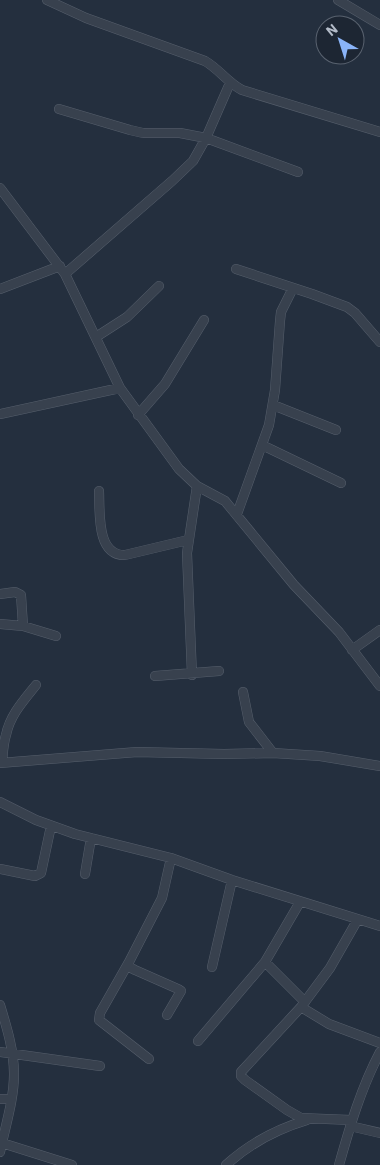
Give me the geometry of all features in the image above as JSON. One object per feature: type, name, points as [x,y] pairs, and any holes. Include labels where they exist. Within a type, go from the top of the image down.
[{"type":"street","points":[[47,0],[86,18],[205,61],[213,66],[230,83],[242,90],[380,132]]},
{"type":"street","points":[[338,0],[380,25]]},
{"type":"street","points":[[0,289],[63,270],[184,171],[193,161],[206,138],[230,83]]},
{"type":"street","points":[[59,110],[130,130],[150,133],[180,133],[206,138],[298,172]]},
{"type":"street","points":[[0,188],[63,270],[120,388],[179,469],[197,486],[226,501],[294,585],[323,614],[380,686]]},
{"type":"street","points":[[236,269],[347,307],[355,313],[380,342]]},
{"type":"street","points":[[96,337],[127,317],[159,286]]},
{"type":"street","points":[[237,514],[262,444],[273,406],[281,312],[293,288]]},
{"type":"street","points":[[138,415],[165,384],[204,320]]},
{"type":"street","points":[[0,414],[120,388]]},
{"type":"street","points":[[273,406],[336,430]]},
{"type":"street","points":[[262,444],[341,483]]},
{"type":"street","points":[[192,675],[187,570],[188,540],[197,486]]},
{"type":"street","points":[[99,491],[101,533],[115,554],[125,555],[188,540]]},
{"type":"street","points":[[0,594],[15,592],[22,595],[23,626]]},
{"type":"street","points":[[0,624],[23,626],[56,636]]},
{"type":"street","points":[[352,650],[380,630]]},
{"type":"street","points":[[155,676],[192,675],[219,671]]},
{"type":"street","points":[[36,684],[9,725],[1,763],[137,752],[273,753],[320,756],[380,766]]},
{"type":"street","points":[[243,692],[249,722],[273,753]]},
{"type":"street","points":[[0,802],[51,826],[90,838],[171,858],[232,880],[380,926]]},
{"type":"street","points":[[0,869],[35,876],[41,874],[51,826]]},
{"type":"street","points":[[85,874],[90,838]]},
{"type":"street","points":[[148,1059],[99,1020],[100,1013],[162,898],[171,858]]},
{"type":"street","points":[[212,966],[232,880]]},
{"type":"street","points":[[198,1041],[264,962],[300,902]]},
{"type":"street","points":[[358,919],[330,968],[303,1004],[244,1068],[241,1076],[293,1114],[310,1119],[351,1123],[380,1133]]},
{"type":"street","points":[[128,962],[129,967],[181,991],[167,1015]]},
{"type":"street","points":[[264,962],[303,1004],[320,1019],[380,1043]]},
{"type":"street","points":[[0,1005],[12,1053],[14,1074],[1,1148],[72,1165]]},
{"type":"street","points":[[0,1052],[100,1066]]},
{"type":"street","points":[[339,1165],[351,1123],[371,1070],[380,1052]]},
{"type":"street","points":[[0,1099],[11,1099]]},
{"type":"street","points":[[226,1165],[240,1152],[266,1136],[287,1126],[310,1119]]}]
